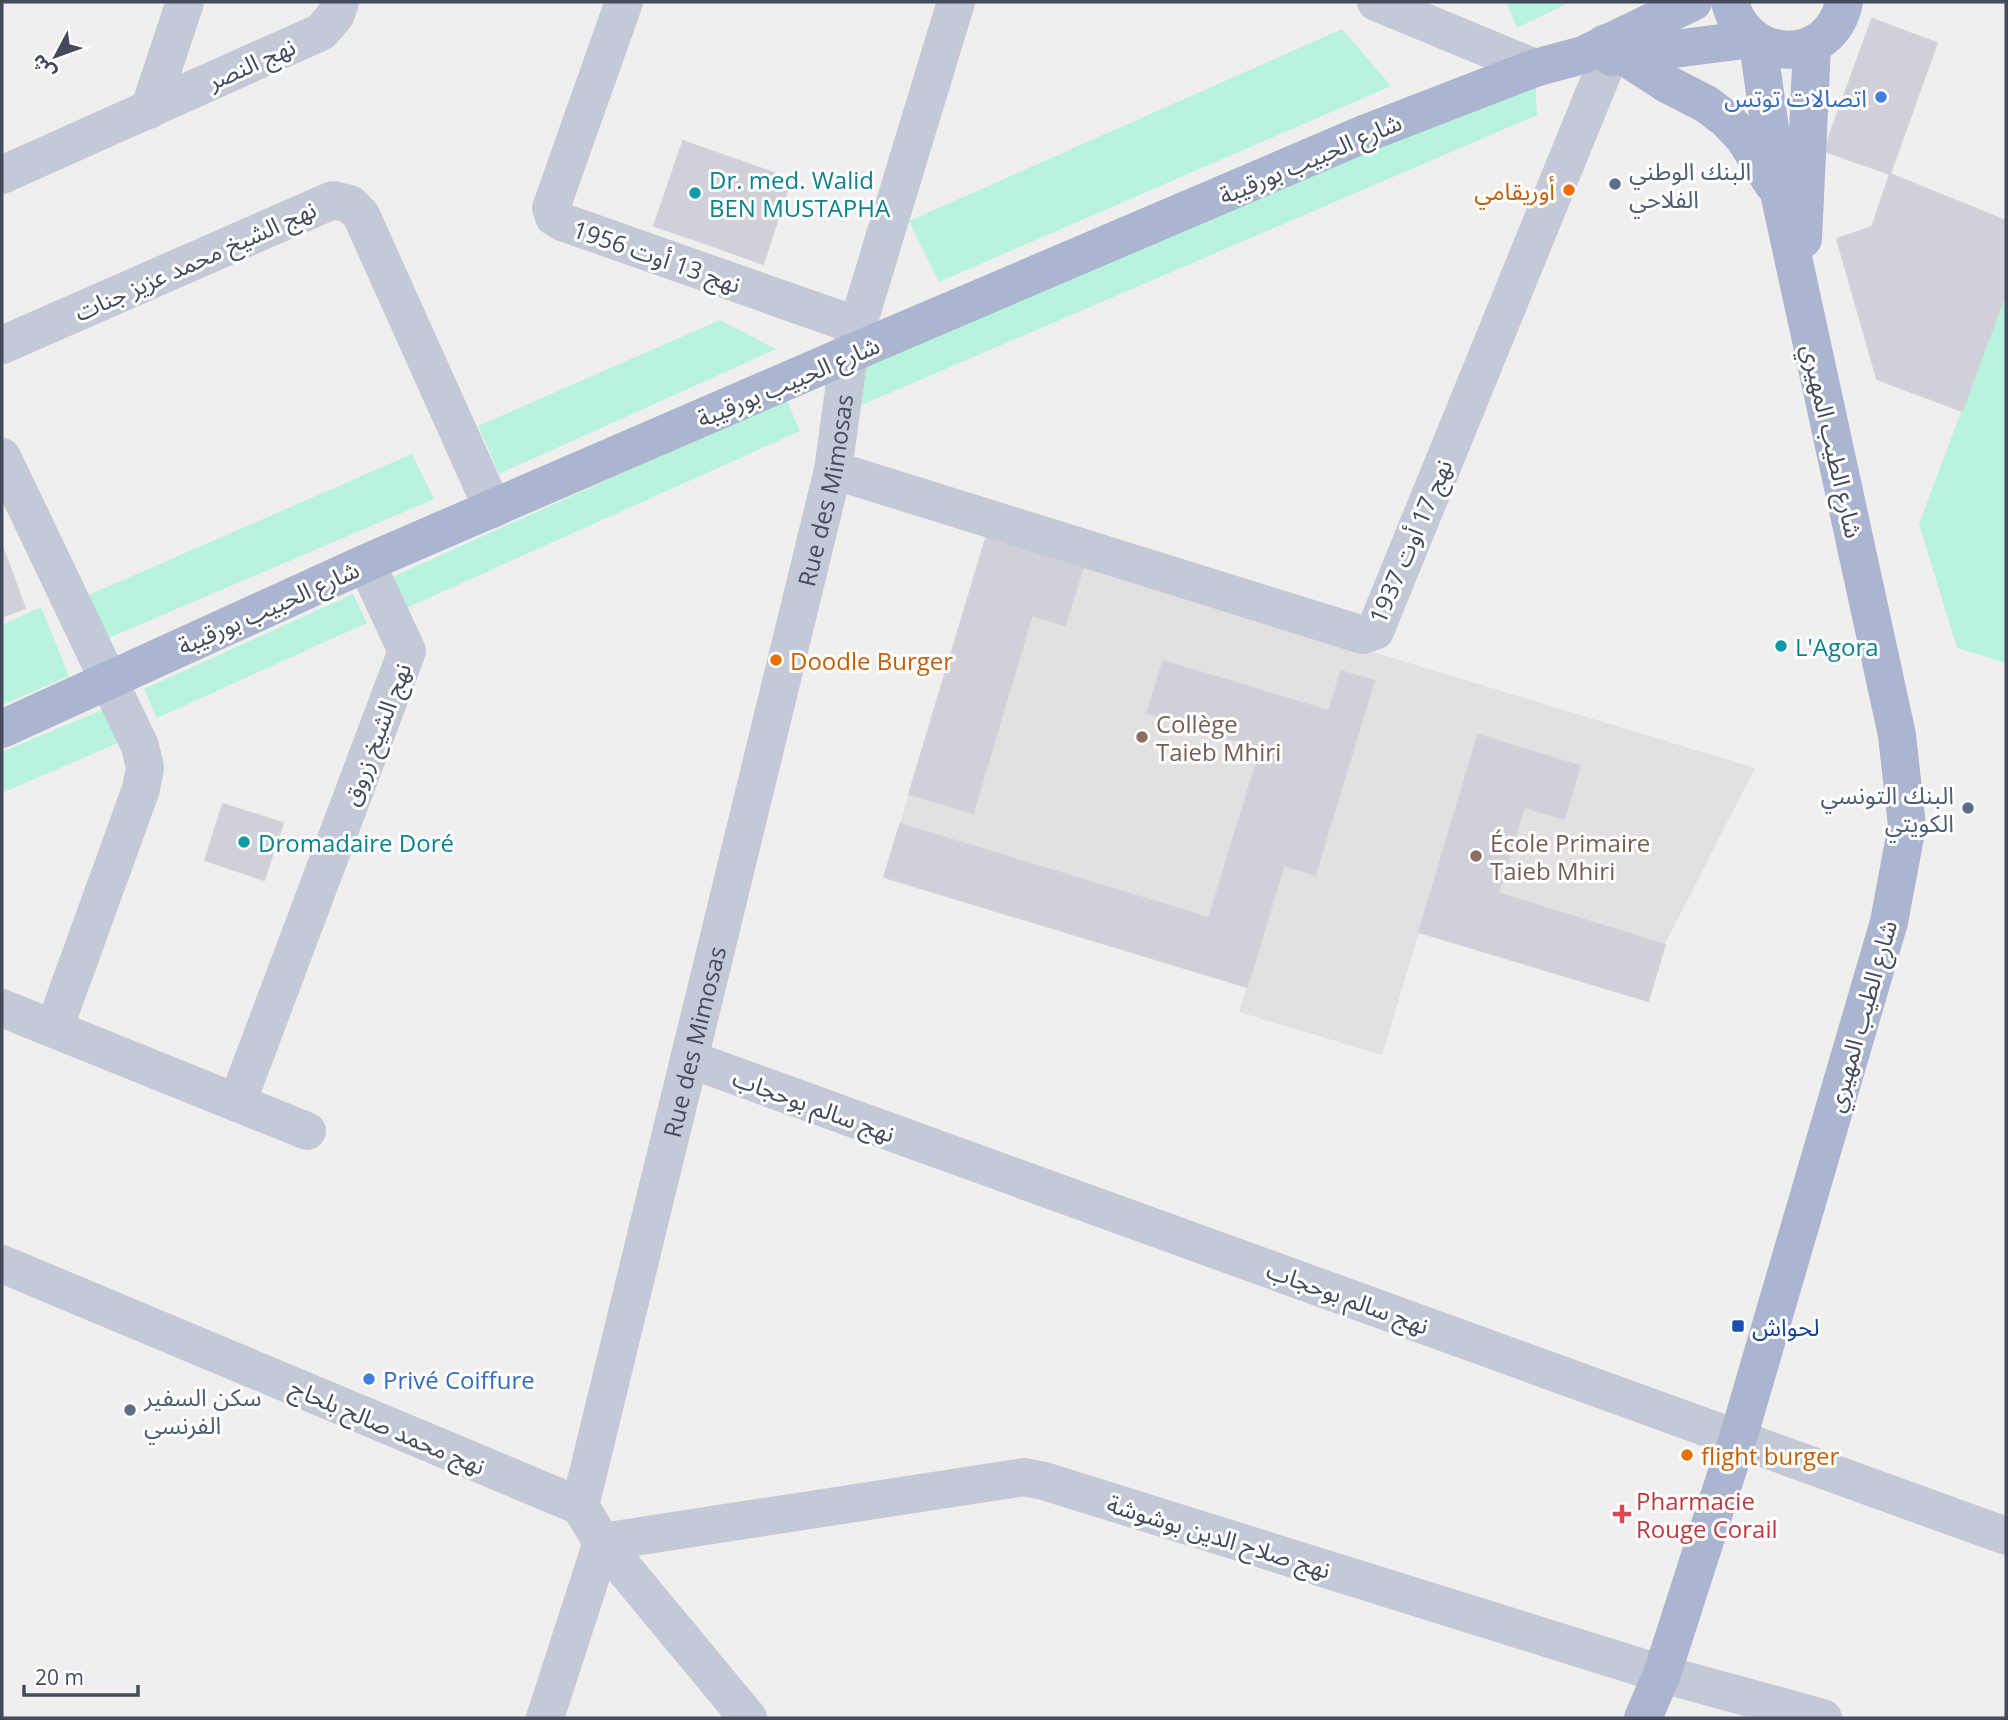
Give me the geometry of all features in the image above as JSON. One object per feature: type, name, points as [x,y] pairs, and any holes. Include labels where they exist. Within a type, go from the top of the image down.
[{"type":"main road","points":[[1606,53],[1693,2]]},
{"type":"main road","points":[[1730,2],[1733,15],[1741,28],[1755,41]]},
{"type":"main road","points":[[1606,53],[1755,41],[1785,50],[1812,45],[1829,32],[1841,14],[1844,2]]},
{"type":"main road","name":"شارع الطيب المهيري","points":[[1643,1718],[1662,1674],[1738,1438],[1889,922],[1907,826],[1897,735],[1779,193],[1755,41]]},
{"type":"main road","name":"شارع الطيب المهيري","points":[[1801,297],[1812,45]]},
{"type":"main road","name":"شارع الحبيب بورقيبة","points":[[2,729],[366,563],[493,509],[854,340],[1364,134],[1535,68],[1606,53]]},
{"type":"main road","points":[[1606,53],[1706,104],[1726,119],[1744,138],[1779,193]]},
{"type":"street","points":[[149,110],[185,2]]},
{"type":"street","name":"نهج النصر","points":[[2,175],[321,32],[335,16],[340,2]]},
{"type":"street","name":"نهج 13 أوت 1956","points":[[624,2],[551,208],[554,217],[854,340]]},
{"type":"street","name":"Rue des Mimosas","points":[[580,1506],[833,470],[854,340],[956,2]]},
{"type":"street","points":[[1376,2],[1535,68]]},
{"type":"street","name":"نهج 17 أوت 1937","points":[[833,470],[1363,635],[1370,634],[1375,631],[1606,53]]},
{"type":"street","name":"نهج الشيخ محمد عزيز جنات","points":[[2,345],[333,200],[350,204],[361,215],[493,509]]},
{"type":"street","points":[[2,457],[140,746],[145,768],[141,789],[54,1029]]},
{"type":"street","name":"نهج الشيخ زروق","points":[[237,1103],[407,651],[366,563]]},
{"type":"street","points":[[2,1008],[307,1131]]},
{"type":"street","name":"نهج سالم بوحجاب","points":[[689,1059],[2006,1536]]},
{"type":"street","name":"نهج محمد صالح بلحاج","points":[[2,1265],[580,1506]]},
{"type":"street","name":"نهج صلاح الدين بوشوشة","points":[[602,1542],[1024,1477],[1662,1674],[1823,1718]]},
{"type":"street","points":[[580,1506],[602,1542],[748,1718]]},
{"type":"street","points":[[545,1718],[602,1542]]},
{"type":"shaded area","points":[[987,535],[1755,768],[1665,944],[1648,1001],[1419,932],[1382,1055],[1239,1012],[1247,987],[884,877]]},
{"type":"green space","points":[[1506,2],[1570,2],[1517,28]]},
{"type":"green space","points":[[1342,29],[1391,86],[939,282],[909,221]]},
{"type":"green space","points":[[1535,75],[1537,115],[857,407],[863,366]]},
{"type":"green space","points":[[2006,292],[2006,663],[1957,648],[1919,524]]},
{"type":"green space","points":[[720,320],[776,349],[499,474],[478,426]]},
{"type":"green space","points":[[786,399],[800,431],[402,610],[388,579]]},
{"type":"green space","points":[[412,454],[434,499],[104,640],[84,597]]},
{"type":"green space","points":[[353,594],[367,623],[157,718],[144,689]]},
{"type":"green space","points":[[41,607],[69,676],[2,705],[2,625]]},
{"type":"green space","points":[[104,709],[118,743],[2,793],[2,752]]},
{"type":"building","name":"اتصالات توتس","points":[[1872,19],[1937,43],[1890,174],[1824,151]]},
{"type":"building","name":"Dr. med. Walid BEN MUSTAPHA","points":[[683,141],[737,160],[707,244],[654,226]]},
{"type":"building","points":[[737,160],[791,179],[763,264],[707,244]]},
{"type":"building","points":[[1890,174],[2006,221],[2006,292],[1962,411],[1877,379],[1837,239],[1872,227]]},
{"type":"building","points":[[987,535],[1084,564],[1065,625],[1032,615],[973,813],[909,794]]},
{"type":"building","points":[[2,546],[25,608],[2,617]]},
{"type":"building","points":[[1163,661],[1329,711],[1341,671],[1374,681],[1315,875],[1284,865],[1247,987],[884,877],[900,824],[1209,918],[1261,748],[1147,713]]},
{"type":"building","name":"École Primaire Taieb Mhiri","points":[[1478,735],[1580,766],[1564,819],[1524,807],[1498,893],[1665,945],[1648,1001],[1419,932]]},
{"type":"building","name":"Dromadaire Doré","points":[[223,804],[283,823],[264,880],[205,860]]},
{"type":"place","name":"اتصالات توتس","points":[[1881,97]]},
{"type":"place","name":"البنك الوطني الفلاحي","points":[[1615,184]]},
{"type":"place","name":"أوريقامي","points":[[1569,190]]},
{"type":"place","name":"Dr. med. Walid BEN MUSTAPHA","points":[[695,193]]},
{"type":"place","name":"L'Agora","points":[[1781,646]]},
{"type":"place","name":"Doodle Burger","points":[[776,660]]},
{"type":"place","name":"Collège Taieb Mhiri","points":[[1142,737]]},
{"type":"place","name":"البنك التونسي الكويتي","points":[[1968,808]]},
{"type":"place","name":"Dromadaire Doré","points":[[244,842]]},
{"type":"place","name":"École Primaire Taieb Mhiri","points":[[1476,856]]},
{"type":"place","name":"لحواش","points":[[1738,1326]]},
{"type":"place","name":"Privé Coiffure","points":[[369,1379]]},
{"type":"place","name":"سكن السفير الفرنسي","points":[[130,1410]]},
{"type":"place","name":"flight burger","points":[[1687,1455]]},
{"type":"place","name":"Pharmacie Rouge Corail","points":[[1622,1514]]}]
